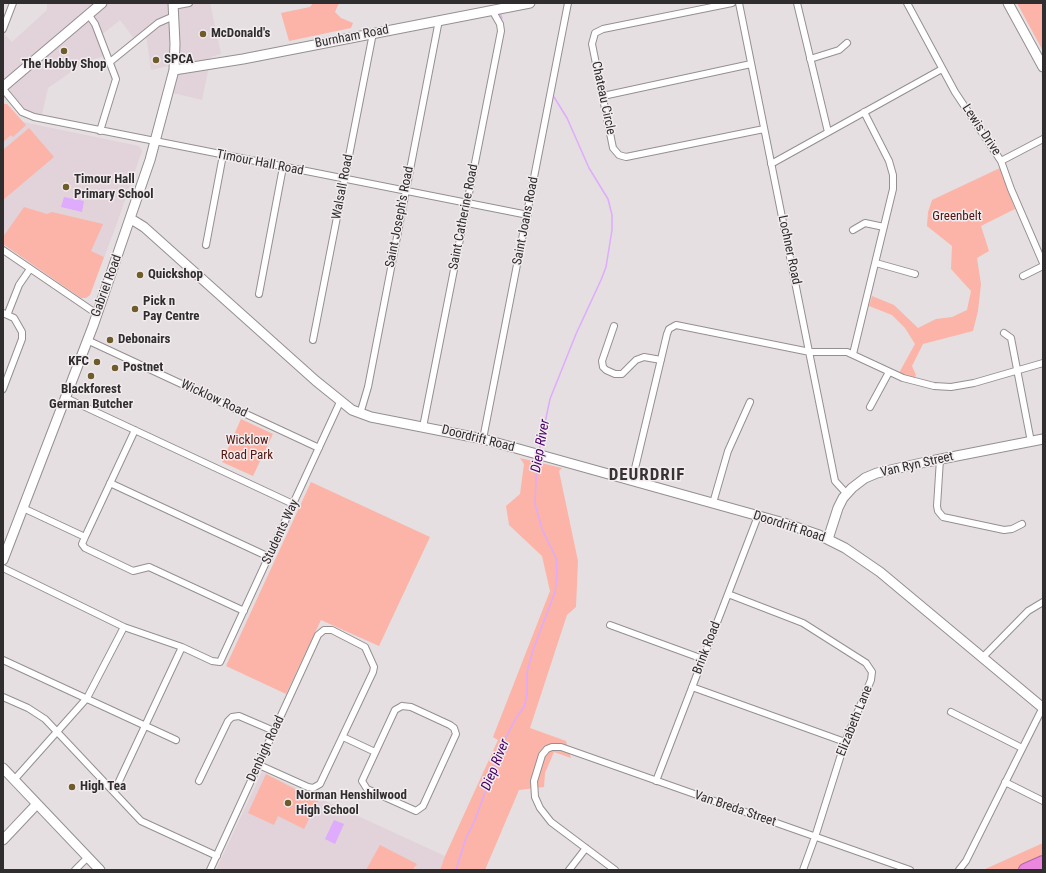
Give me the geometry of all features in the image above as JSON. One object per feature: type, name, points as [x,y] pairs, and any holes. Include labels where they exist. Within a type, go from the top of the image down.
[{"type":"highway","points":[[1025,870],[1043,862]]},
{"type":"street","points":[[3,29],[5,20],[13,3]]},
{"type":"street","points":[[3,88],[102,3]]},
{"type":"street","points":[[173,4],[189,3]]},
{"type":"street","name":"Burnham Road","points":[[174,70],[243,59],[530,3]]},
{"type":"street","name":"Saint Joans Road","points":[[483,440],[528,215],[568,3]]},
{"type":"street","points":[[695,3],[696,10]]},
{"type":"street","name":"Chateau Circle","points":[[732,3],[597,31],[593,36],[592,44],[613,148],[616,153],[624,157],[764,129]]},
{"type":"street","name":"Lochner Road","points":[[739,3],[835,481],[846,494]]},
{"type":"street","points":[[797,3],[828,132]]},
{"type":"street","name":"Lewis Drive","points":[[907,3],[955,92],[1001,162],[1043,265]]},
{"type":"street","points":[[1008,3],[1043,67]]},
{"type":"street","name":"Gabriel Road","points":[[3,560],[97,314],[155,142],[174,70],[173,4]]},
{"type":"street","name":"Saint Catherine Road","points":[[423,427],[501,30],[498,9]]},
{"type":"street","points":[[88,14],[95,24],[116,79],[100,131]]},
{"type":"street","points":[[110,62],[158,23],[174,16]]},
{"type":"street","name":"Saint Joseph's Road","points":[[360,414],[368,387],[439,20]]},
{"type":"street","name":"Walsall Road","points":[[313,340],[373,33]]},
{"type":"street","points":[[810,59],[839,50],[847,43]]},
{"type":"street","points":[[603,96],[751,64]]},
{"type":"street","points":[[771,164],[942,69]]},
{"type":"street","name":"Timour Hall Road","points":[[3,88],[22,112],[29,116],[528,215]]},
{"type":"street","points":[[853,354],[893,189],[893,175],[886,154],[864,112]]},
{"type":"street","points":[[1001,162],[1043,138]]},
{"type":"street","points":[[206,245],[223,155]]},
{"type":"street","points":[[259,294],[283,167]]},
{"type":"street","name":"Doordrift Road","points":[[130,219],[144,227],[340,402],[360,414],[483,440],[526,451],[797,527],[828,539],[845,548],[875,568],[1043,707]]},
{"type":"street","points":[[853,230],[865,223],[884,227]]},
{"type":"street","points":[[3,250],[97,314]]},
{"type":"street","points":[[876,263],[915,274]]},
{"type":"street","points":[[1023,276],[1043,265]]},
{"type":"street","points":[[3,389],[22,339],[20,324],[14,318],[5,313],[19,285],[30,269]]},
{"type":"street","points":[[632,481],[667,334],[672,326],[680,324],[810,352],[847,352],[914,382],[942,387],[974,383],[1043,363]]},
{"type":"street","points":[[614,326],[602,361],[603,367],[606,370],[615,374],[622,374],[636,360],[644,357],[661,360]]},
{"type":"street","points":[[1004,333],[1011,338],[1031,442]]},
{"type":"street","name":"Wicklow Road","points":[[87,340],[319,448]]},
{"type":"street","points":[[870,407],[889,372]]},
{"type":"street","points":[[66,398],[293,504]]},
{"type":"street","name":"Students Way","points":[[182,647],[216,663],[221,661],[340,402]]},
{"type":"street","points":[[713,503],[728,451],[750,402]]},
{"type":"street","points":[[135,430],[82,544],[85,548],[133,571],[149,567],[244,611]]},
{"type":"street","name":"Van Ryn Street","points":[[828,539],[838,508],[846,494],[865,478],[877,473],[940,459],[1043,439]]},
{"type":"street","points":[[940,459],[937,506],[941,515],[947,519],[1004,530],[1016,528],[1022,524]]},
{"type":"street","points":[[110,483],[269,557]]},
{"type":"street","points":[[23,508],[85,537]]},
{"type":"street","name":"Brink Road","points":[[656,781],[758,516]]},
{"type":"street","points":[[3,568],[124,627],[182,647],[114,792]]},
{"type":"street","name":"Elizabeth Lane","points":[[728,594],[803,623],[868,666],[872,672],[871,680],[845,742],[803,870]]},
{"type":"street","points":[[983,658],[1028,611],[1043,602]]},
{"type":"street","points":[[610,625],[703,659]]},
{"type":"street","points":[[14,780],[87,698],[124,627]]},
{"type":"street","name":"Denbigh Road","points":[[210,870],[318,635],[324,630],[332,630],[363,645],[367,650],[374,667],[343,737]]},
{"type":"street","points":[[3,660],[176,740]]},
{"type":"street","points":[[692,687],[845,742]]},
{"type":"street","points":[[3,697],[38,714],[57,732],[137,818],[145,824],[217,856]]},
{"type":"street","points":[[402,706],[411,707],[450,725],[455,730],[455,738],[423,806],[416,810],[364,786],[362,781],[375,752],[396,710],[402,706]]},
{"type":"street","points":[[959,870],[966,861],[1043,707]]},
{"type":"street","points":[[951,712],[1022,748]]},
{"type":"street","points":[[199,781],[228,721],[232,717],[239,716],[274,731]]},
{"type":"street","points":[[259,765],[308,787],[318,786],[322,781],[343,737],[375,752]]},
{"type":"street","name":"Van Breda Street","points":[[586,848],[547,818],[535,797],[534,775],[542,756],[550,748],[561,747],[910,870]]},
{"type":"street","points":[[4,767],[36,805],[100,870]]},
{"type":"street","points":[[1005,782],[1043,801]]},
{"type":"street","points":[[3,840],[36,805]]},
{"type":"street","points":[[569,870],[586,848],[615,870]]},
{"type":"street","points":[[75,870],[88,857]]},
{"type":"shaded area","points":[[47,3],[210,3],[221,54],[211,57],[202,100],[169,92],[174,70],[168,66],[151,70],[146,34],[136,41],[120,20],[100,36],[107,55],[85,62],[48,88],[41,119],[29,116],[3,89],[3,33],[12,42],[47,10]]},
{"type":"shaded area","name":"Timour Hall Primary School","points":[[3,104],[7,104],[23,122],[139,146],[142,151],[90,295],[86,298],[81,298],[3,244]]},
{"type":"shaded area","points":[[64,197],[84,201],[82,212],[61,207]]},
{"type":"shaded area","name":"Norman Henshilwood High School","points":[[262,772],[445,856],[440,870],[216,870]]},
{"type":"shaded area","points":[[334,820],[344,824],[335,844],[325,839]]},
{"type":"green space","points":[[313,3],[339,3],[335,12],[341,18],[353,23],[351,28],[289,41],[281,13],[310,7]]},
{"type":"green space","points":[[1017,3],[1043,3],[1043,51]]},
{"type":"green space","points":[[3,104],[7,104],[26,125],[13,137],[11,135],[3,142]]},
{"type":"green space","points":[[29,128],[54,157],[3,200],[3,150]]},
{"type":"green space","name":"Greenbelt","points":[[1000,168],[1015,209],[981,226],[989,251],[977,258],[981,284],[978,311],[973,331],[923,344],[912,366],[916,375],[914,379],[899,373],[915,344],[905,328],[892,315],[869,306],[872,296],[894,305],[918,328],[936,319],[952,317],[967,310],[971,291],[951,269],[952,246],[927,226],[928,212],[932,200]]},
{"type":"green space","points":[[24,207],[47,214],[52,212],[103,224],[91,251],[104,257],[90,295],[86,298],[81,298],[3,244],[3,237]]},
{"type":"green space","name":"Wicklow Road Park","points":[[241,419],[273,434],[253,476],[222,462]]},
{"type":"green space","points":[[520,458],[562,468],[559,471],[578,561],[576,607],[567,615],[530,728],[566,741],[571,758],[554,752],[545,773],[544,787],[519,790],[485,870],[440,870],[498,740],[493,737],[550,591],[542,556],[509,525],[506,506],[520,494],[524,464]]},
{"type":"green space","points":[[311,482],[430,537],[379,646],[321,620],[286,694],[226,666]]},
{"type":"green space","points":[[266,774],[318,801],[304,829],[278,816],[274,825],[248,813]]},
{"type":"green space","points":[[1043,843],[1043,870],[983,870]]},
{"type":"green space","points":[[380,845],[417,864],[412,870],[366,870]]},
{"type":"waterway","name":"Diep River","points":[[500,13],[502,18]]},
{"type":"waterway","name":"Diep River","points":[[539,451],[550,399],[576,334],[606,267],[612,230],[612,215],[608,199],[589,168],[567,118],[554,97]]},
{"type":"waterway","name":"Diep River","points":[[456,870],[466,838],[475,820],[503,743],[516,718],[524,707],[527,695],[527,672],[533,650],[555,592],[557,576],[556,558],[542,529],[535,504],[537,457]]},
{"type":"place","name":"McDonald's","points":[[203,34]]},
{"type":"place","name":"The Hobby Shop","points":[[64,51]]},
{"type":"place","name":"SPCA","points":[[156,60]]},
{"type":"place","name":"Timour Hall Primary School","points":[[66,187]]},
{"type":"place","name":"Quickshop","points":[[140,275]]},
{"type":"place","name":"Pick n Pay Centre","points":[[135,309]]},
{"type":"place","name":"Debonairs","points":[[110,340]]},
{"type":"place","name":"KFC","points":[[97,362]]},
{"type":"place","name":"Postnet","points":[[115,368]]},
{"type":"place","name":"Blackforest German Butcher","points":[[91,376]]},
{"type":"place","name":"High Tea","points":[[72,787]]},
{"type":"place","name":"Norman Henshilwood High School","points":[[288,803]]},
{"type":"district","name":"DEURDRIF","points":[[647,476]]}]
